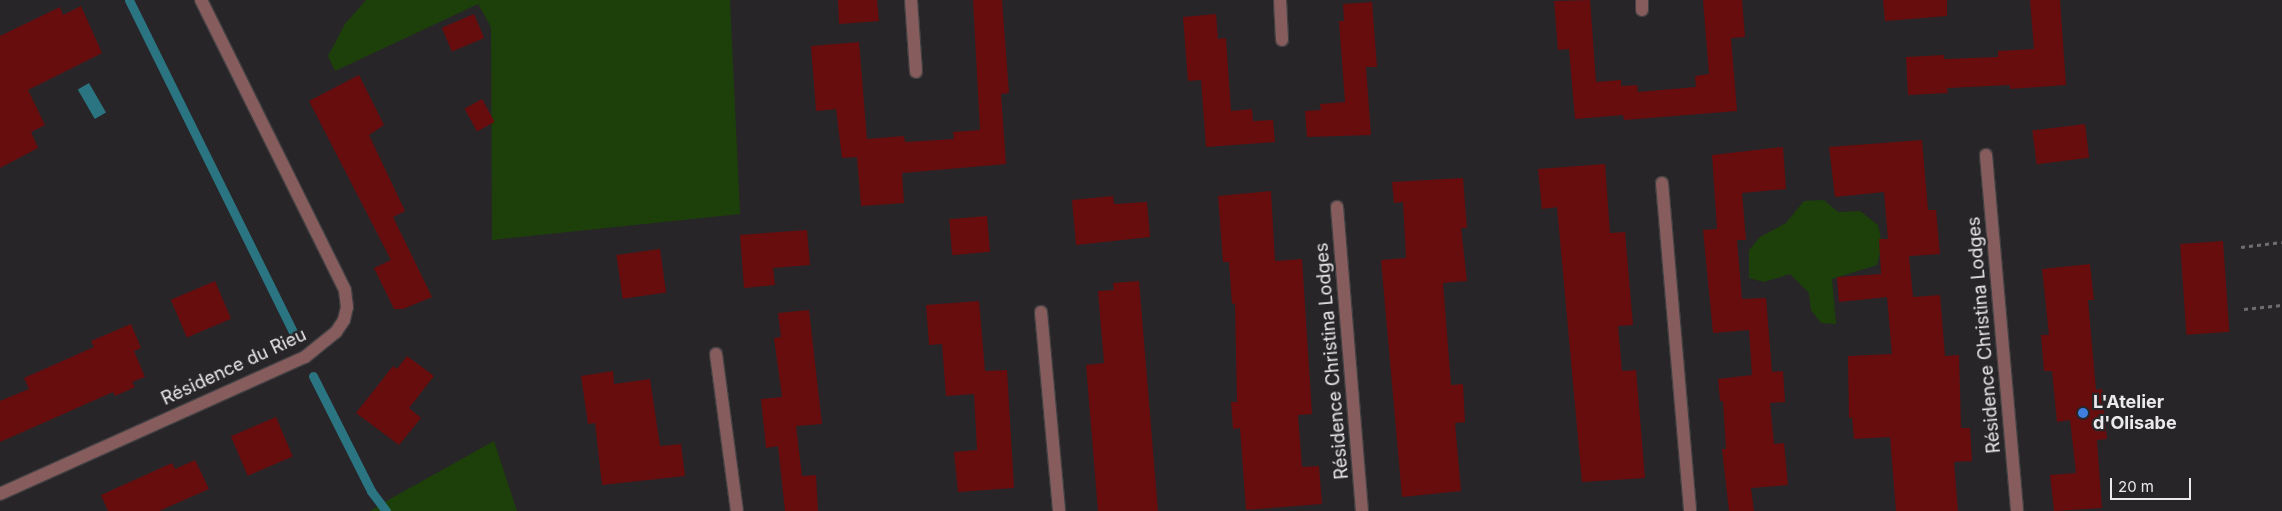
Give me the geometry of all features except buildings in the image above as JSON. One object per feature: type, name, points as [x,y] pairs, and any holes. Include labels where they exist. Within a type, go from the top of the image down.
[{"type":"street","name":"Résidence du Rieu","points":[[0,494],[304,357],[336,332],[344,320],[347,307],[345,290],[201,0]]},
{"type":"street","points":[[911,0],[916,72]]},
{"type":"street","points":[[1280,0],[1282,40]]},
{"type":"street","name":"Résidence Christina Lodges","points":[[1986,155],[2017,511]]},
{"type":"street","points":[[1662,182],[1690,511]]},
{"type":"street","name":"Résidence Christina Lodges","points":[[1337,207],[1362,511]]},
{"type":"street","points":[[1041,312],[1059,511]]},
{"type":"street","points":[[716,354],[737,511]]},
{"type":"path","points":[[2241,247],[2282,242]]},
{"type":"path","points":[[2244,309],[2282,305]]},
{"type":"green space","points":[[366,0],[730,0],[740,214],[492,240],[491,27],[478,4],[335,71],[328,56],[345,24]]},
{"type":"green space","points":[[1824,200],[1838,212],[1860,211],[1878,225],[1882,244],[1877,265],[1832,279],[1836,324],[1821,323],[1811,310],[1809,293],[1790,274],[1764,282],[1749,278],[1749,250],[1760,237],[1786,223],[1804,201]]},
{"type":"green space","points":[[494,441],[517,511],[370,511],[390,499]]},
{"type":"water","points":[[89,83],[106,112],[95,119],[78,90]]},
{"type":"waterway","points":[[129,0],[293,332]]},
{"type":"waterway","points":[[313,376],[371,491],[386,511]]},
{"type":"place","name":"L'Atelier d'Olisabe","points":[[2083,413]]}]
